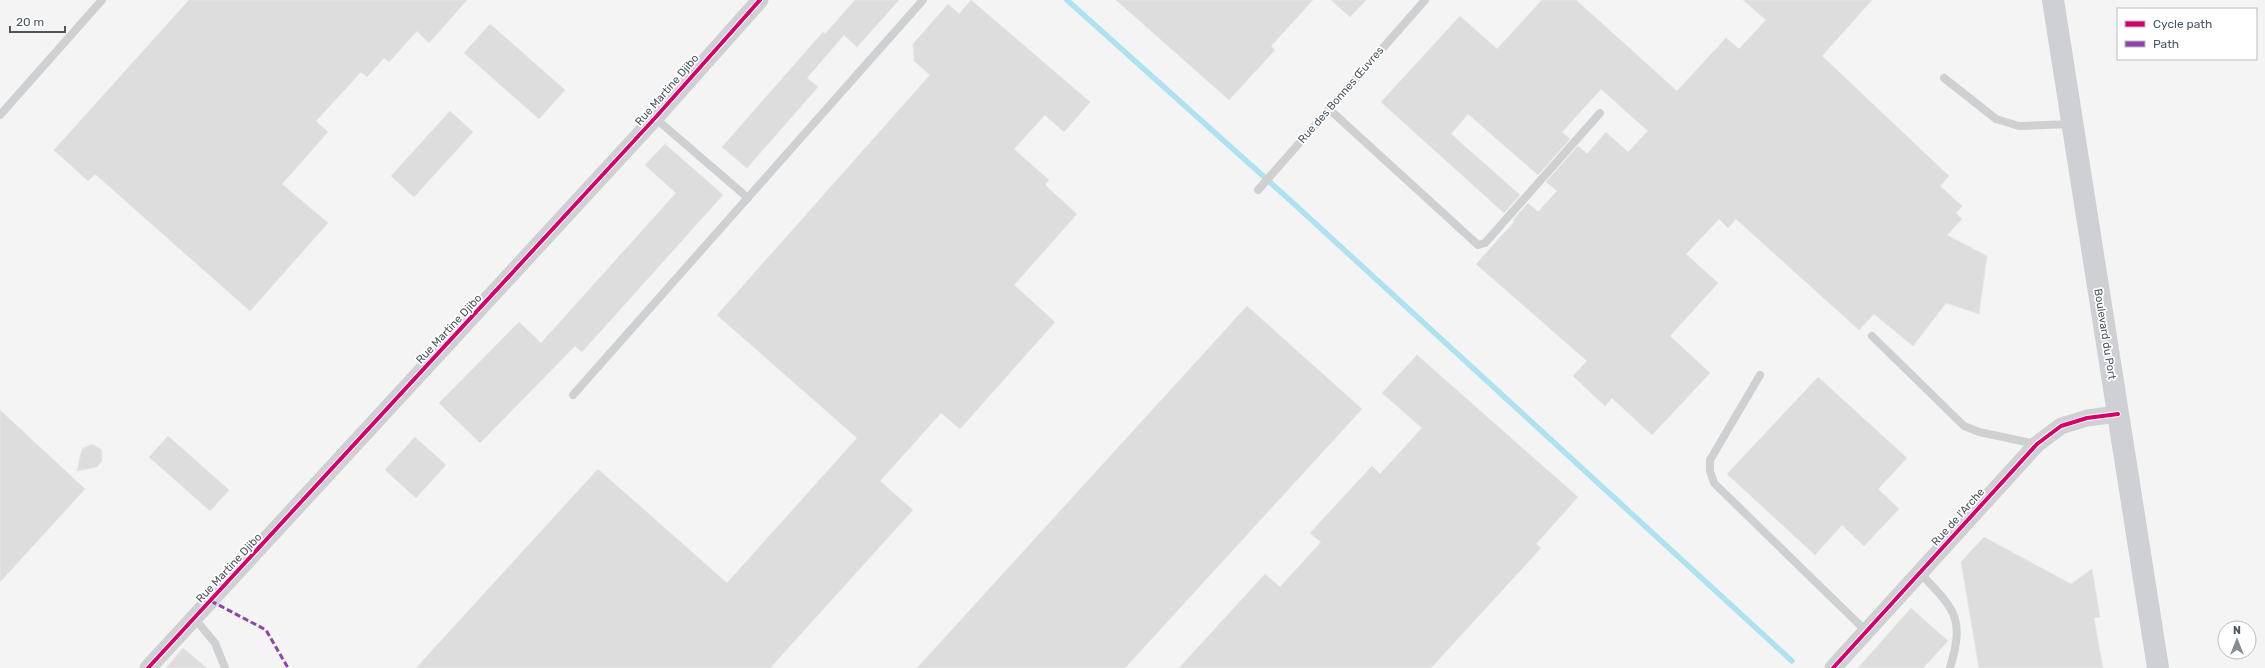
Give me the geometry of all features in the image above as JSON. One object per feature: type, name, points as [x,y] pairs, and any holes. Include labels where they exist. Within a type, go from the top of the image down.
[{"type":"main road","name":"Boulevard du Port","points":[[2053,0],[2158,668]]},
{"type":"street","name":"Rue Martine Djibo","points":[[148,668],[655,118],[760,0]]},
{"type":"street","name":"Rue de l'Arche","points":[[1833,668],[2037,444],[2061,426],[2087,418],[2118,414]]},
{"type":"lane","points":[[0,115],[102,0]]},
{"type":"lane","points":[[572,396],[923,0]]},
{"type":"lane","name":"Rue des Bonnes Œuvres","points":[[1258,190],[1424,0]]},
{"type":"lane","points":[[1944,78],[1996,119],[2020,126],[2072,124]]},
{"type":"lane","points":[[1329,109],[1478,245],[1485,243],[1600,113]]},
{"type":"lane","points":[[655,118],[748,198]]},
{"type":"lane","points":[[1872,336],[1964,426],[1979,432],[2037,444]]},
{"type":"lane","points":[[1760,375],[1710,460],[1710,471],[1714,483],[1867,632]]},
{"type":"lane","points":[[1920,573],[1950,608],[1957,625],[1958,642],[1950,668]]},
{"type":"lane","points":[[195,618],[215,643],[225,668]]},
{"type":"building","points":[[189,0],[467,0],[429,43],[417,31],[389,62],[384,58],[367,77],[361,72],[316,121],[328,132],[282,184],[328,223],[250,311],[95,174],[88,181],[54,150]]},
{"type":"building","points":[[855,0],[899,0],[857,47],[844,35],[807,78],[818,87],[747,168],[722,147],[823,32],[825,34]]},
{"type":"building","points":[[971,0],[1090,102],[1064,132],[1045,115],[1014,149],[1049,180],[1045,185],[1077,214],[1014,285],[1055,322],[960,429],[941,413],[880,481],[913,510],[770,668],[416,668],[598,469],[727,583],[857,438],[717,315],[930,75],[914,61],[913,44],[948,4],[959,14]]},
{"type":"building","points":[[1116,0],[1313,0],[1271,46],[1275,50],[1229,100]]},
{"type":"building","points":[[1331,0],[1366,0],[1350,17]]},
{"type":"building","points":[[1542,0],[1576,0],[1677,91],[1726,38],[1739,49],[1766,20],[1743,0],[1872,0],[1822,56],[1949,176],[1940,186],[1962,206],[1956,213],[1962,219],[1947,235],[1987,256],[1979,314],[1946,303],[1913,346],[1874,314],[1859,330],[1736,219],[1728,228],[1719,219],[1686,254],[1718,283],[1670,336],[1710,373],[1652,435],[1612,398],[1605,406],[1573,376],[1587,361],[1476,264],[1514,222],[1513,220],[1528,203],[1538,212],[1557,191],[1546,182],[1578,146],[1587,154],[1606,132],[1628,152],[1648,131],[1601,89],[1562,132],[1570,139],[1538,175],[1468,114],[1451,134],[1520,195],[1504,213],[1381,102],[1460,16],[1497,49]]},
{"type":"building","points":[[490,24],[565,90],[539,119],[464,53]]},
{"type":"building","points":[[450,111],[473,132],[414,197],[391,176]]},
{"type":"building","points":[[665,144],[723,195],[582,352],[575,346],[480,443],[439,403],[519,322],[541,343],[676,193],[645,165]]},
{"type":"building","points":[[1247,306],[1362,409],[1125,668],[917,668]]},
{"type":"building","points":[[1417,355],[1578,497],[1536,544],[1541,548],[1431,668],[1179,668],[1265,574],[1280,587],[1321,542],[1310,533],[1372,466],[1380,474],[1422,428],[1382,393]]},
{"type":"building","points":[[1818,377],[1907,458],[1878,489],[1899,509],[1864,546],[1842,525],[1815,555],[1727,474]]},
{"type":"building","points":[[0,410],[85,489],[0,582]]},
{"type":"building","points":[[168,436],[229,490],[210,511],[149,457]]},
{"type":"building","points":[[415,437],[446,465],[416,498],[385,470]]},
{"type":"building","points":[[92,444],[102,450],[102,461],[97,467],[77,471],[82,449]]},
{"type":"building","points":[[1984,537],[2071,584],[2092,569],[2100,617],[2094,618],[2103,668],[1979,668],[1961,562]]},
{"type":"building","points":[[1911,608],[1948,641],[1923,668],[1858,668]]},
{"type":"building","points":[[183,648],[207,668],[166,668]]},
{"type":"waterway","points":[[1067,0],[1292,202],[1792,661]]},
{"type":"marked path","points":[[211,601],[266,630],[288,668]]},
{"type":"cycle path","points":[[148,668],[655,118],[760,0]]},
{"type":"cycle path","points":[[1833,668],[2037,444],[2061,426],[2087,418],[2118,414]]}]
